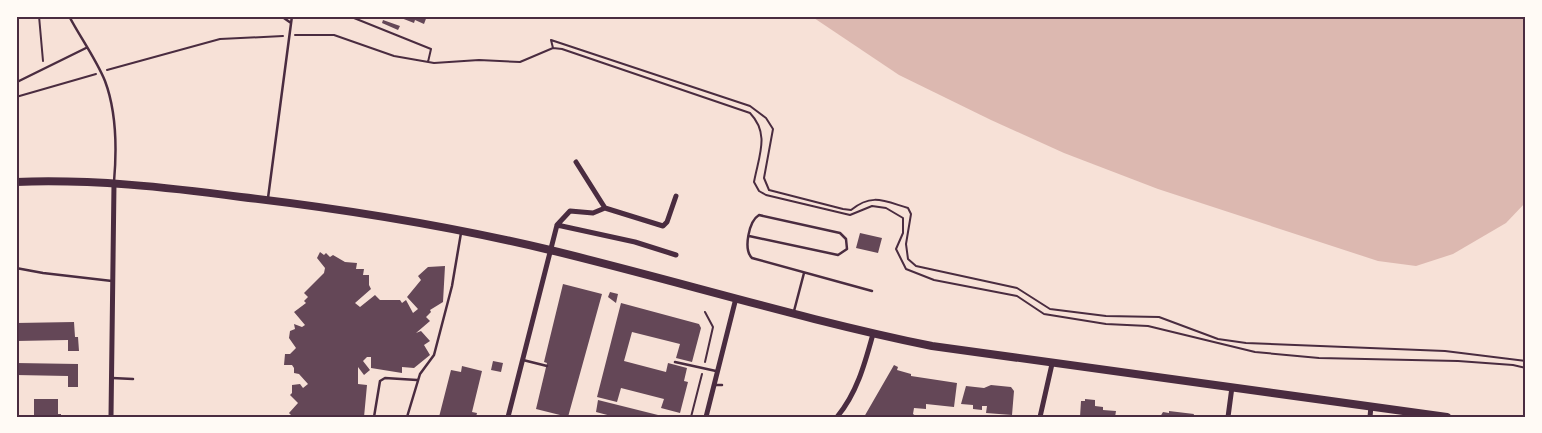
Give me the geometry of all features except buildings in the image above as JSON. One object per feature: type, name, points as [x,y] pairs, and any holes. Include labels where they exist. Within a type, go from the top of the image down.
[{"type":"main road","points":[[16,182],[48,181],[114,184],[268,200],[462,232],[549,250],[873,334],[957,350],[1447,417]]},
{"type":"street","points":[[576,162],[605,208]]},
{"type":"street","points":[[111,417],[114,184]]},
{"type":"street","points":[[508,417],[549,250],[557,226],[570,211],[593,213],[605,208],[663,226],[667,222],[676,196]]},
{"type":"street","points":[[557,226],[635,242],[676,255]]},
{"type":"street","points":[[706,417],[736,298]]},
{"type":"street","points":[[838,417],[848,402],[859,378],[873,334]]},
{"type":"street","points":[[1040,417],[1052,364]]},
{"type":"street","points":[[1228,417],[1232,388]]},
{"type":"street","points":[[1370,417],[1372,406]]},
{"type":"lane","points":[[69,16],[101,72],[114,123],[114,184]]},
{"type":"lane","points":[[281,16],[291,23]]},
{"type":"lane","points":[[268,200],[292,16]]},
{"type":"lane","points":[[19,81],[86,48]]},
{"type":"lane","points":[[749,236],[840,255],[847,249],[846,239],[840,233],[764,215],[755,218],[749,236],[748,249],[750,257],[872,291]]},
{"type":"lane","points":[[407,417],[417,380],[434,355],[452,286],[462,232]]},
{"type":"lane","points":[[16,268],[112,281]]},
{"type":"lane","points":[[794,313],[804,273]]},
{"type":"lane","points":[[522,360],[547,366]]},
{"type":"lane","points":[[675,362],[718,371]]},
{"type":"lane","points":[[112,378],[133,379]]},
{"type":"lane","points":[[374,417],[379,382],[382,379],[417,380]]},
{"type":"lane","points":[[714,385],[722,385]]},
{"type":"path","points":[[39,16],[44,70]]},
{"type":"path","points":[[349,16],[431,49],[428,62]]},
{"type":"path","points":[[16,97],[220,39],[313,34],[334,35],[394,56],[428,62],[479,60],[520,62],[553,48],[572,52],[750,113],[760,123],[763,133],[754,182],[759,191],[766,195],[850,216],[872,206],[886,208],[903,218],[903,233],[896,249],[906,269],[934,280],[1018,296],[1044,314],[1106,324],[1148,326],[1255,352],[1319,358],[1458,361],[1513,365],[1526,368]]},
{"type":"path","points":[[553,48],[551,40],[750,106],[766,118],[773,129],[764,178],[769,190],[843,209],[851,210],[862,200],[876,199],[908,208],[912,214],[906,244],[908,259],[916,266],[1017,288],[1050,309],[1106,316],[1159,317],[1218,339],[1246,343],[1445,350],[1526,361]]},
{"type":"shaded area","points":[[811,16],[1526,16],[1526,202],[1506,223],[1453,254],[1416,266],[1378,261],[1158,189],[1064,153],[899,75]]}]
